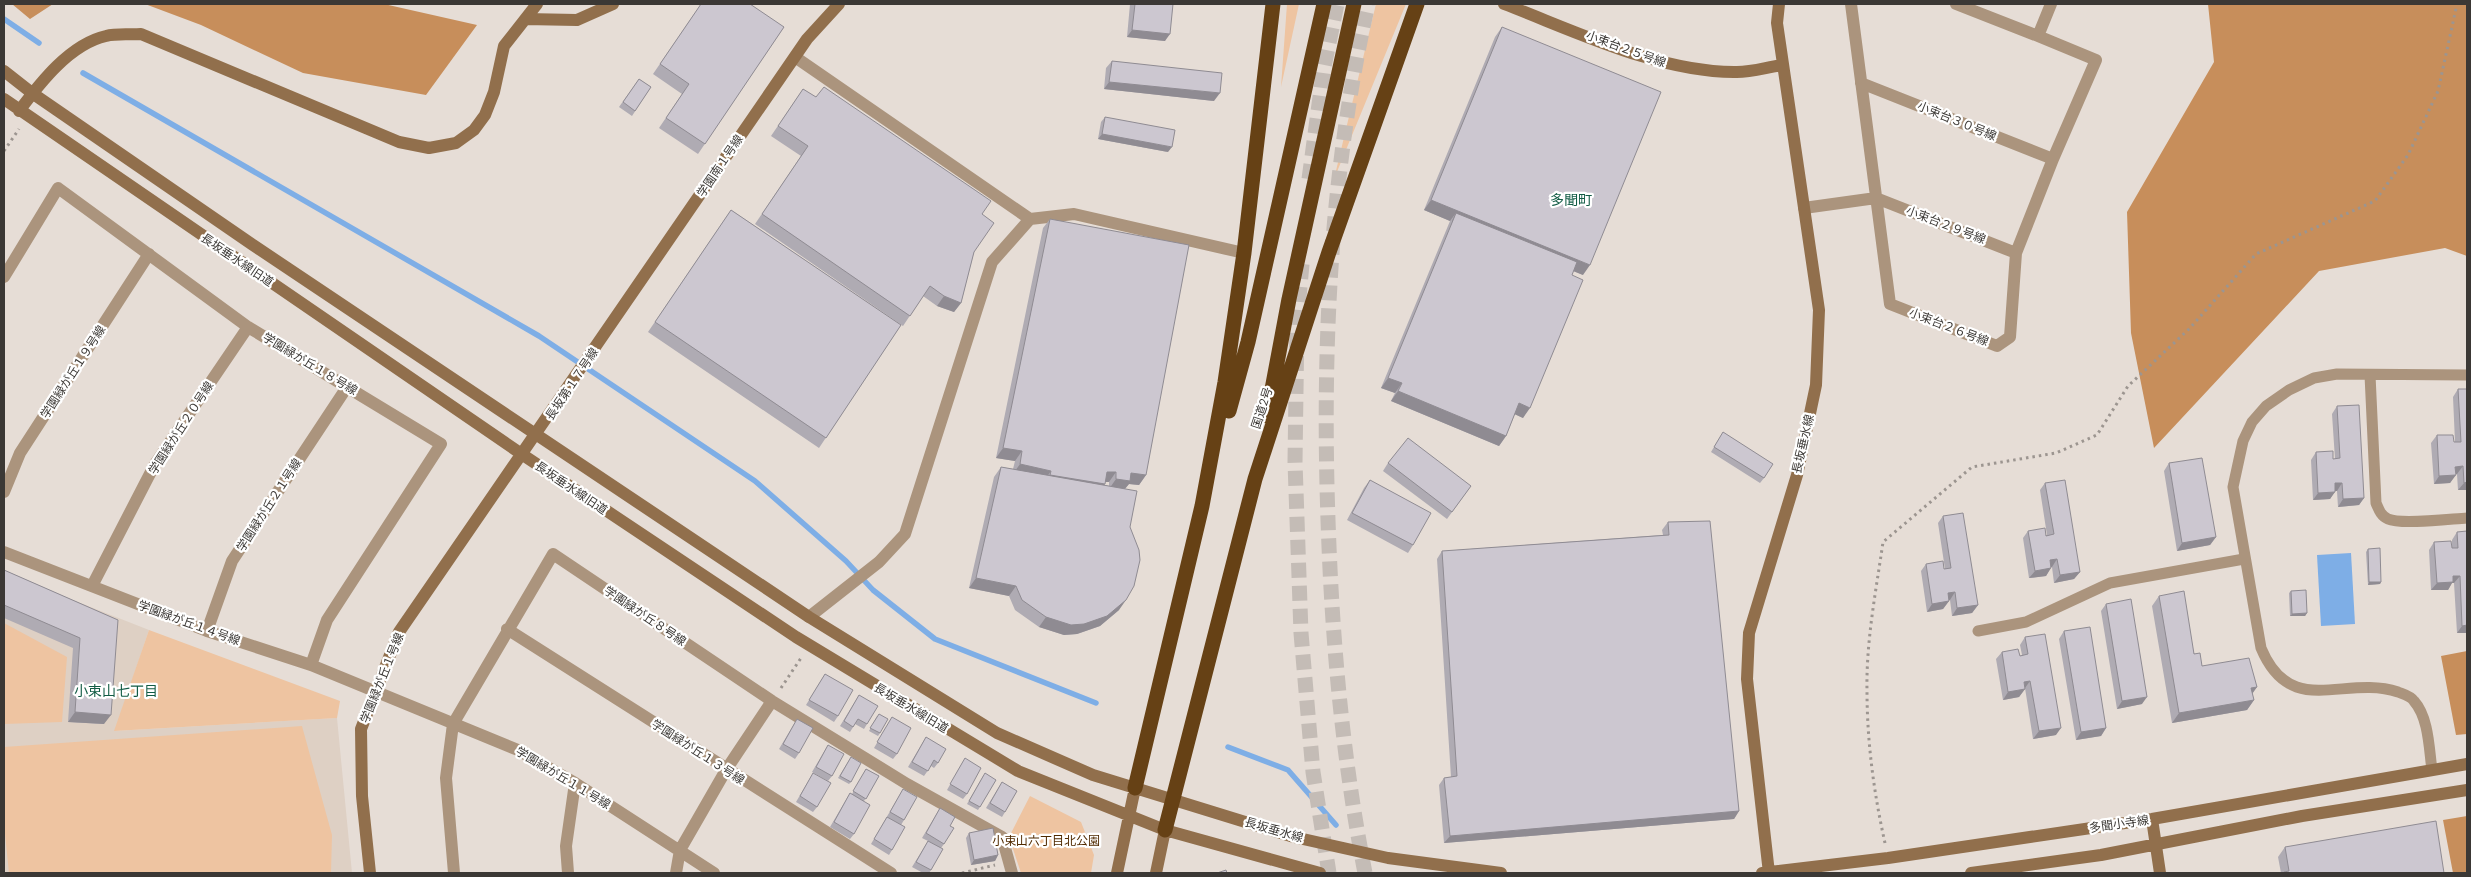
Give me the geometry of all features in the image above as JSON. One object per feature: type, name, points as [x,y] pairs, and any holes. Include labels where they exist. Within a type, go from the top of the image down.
[{"type":"highway","points":[[1202,506],[1225,382],[1244,254],[1273,4]]},
{"type":"highway","points":[[1136,788],[1202,506],[1248,342],[1324,4]]},
{"type":"highway","points":[[1255,479],[1289,299],[1354,4]]},
{"type":"highway","name":"国道2号","points":[[1165,830],[1255,479],[1329,252],[1417,4]]},
{"type":"street","points":[[19,111],[32,93],[70,53],[106,36],[141,34],[399,142],[429,148],[456,143],[474,130],[485,115],[494,92],[504,46],[537,4]]},
{"type":"street","points":[[525,18],[577,20],[613,4]]},
{"type":"street","name":"学園南１号線","points":[[607,332],[795,57],[839,4]]},
{"type":"street","name":"小束台２５号線","points":[[1504,4],[1662,64],[1700,71],[1736,73],[1783,65]]},
{"type":"street","name":"長坂垂水線","points":[[1769,873],[1747,679],[1746,655],[1749,633],[1797,475],[1816,385],[1819,310],[1777,23],[1779,4]]},
{"type":"street","name":"小束台２６号線","points":[[1851,4],[1890,304],[1997,346],[2010,337],[2016,253],[2053,159],[2096,60],[2038,36]]},
{"type":"street","points":[[1956,4],[2038,36],[2051,4]]},
{"type":"street","points":[[795,57],[1030,219],[1074,214],[1244,254]]},
{"type":"street","name":"長坂垂水線旧道","points":[[4,70],[32,93],[262,251],[809,617],[997,733],[1093,775],[1136,788]]},
{"type":"street","name":"小束台３０号線","points":[[1861,83],[2053,159]]},
{"type":"street","name":"長坂垂水線旧道","points":[[4,99],[523,455],[816,651],[1018,771],[1165,830]]},
{"type":"street","name":"学園緑が丘１８号線","points":[[5,274],[58,188],[248,327],[441,444],[327,620],[311,665]]},
{"type":"street","points":[[1804,208],[1876,198]]},
{"type":"street","name":"小束台２９号線","points":[[1876,198],[2016,253]]},
{"type":"street","points":[[809,617],[879,562],[905,534],[992,262],[1030,219]]},
{"type":"street","name":"学園緑が丘１９号線","points":[[4,492],[20,453],[149,254]]},
{"type":"street","name":"学園緑が丘２０号線","points":[[92,586],[155,464],[248,327]]},
{"type":"street","name":"長坂第１７号線","points":[[536,435],[607,332]]},
{"type":"street","name":"学園緑が丘２１号線","points":[[207,631],[232,561],[347,387]]},
{"type":"street","name":"学園緑が丘１号線","points":[[370,873],[362,796],[361,729],[375,690],[399,632],[536,435]]},
{"type":"street","name":"学園緑が丘１４号線","points":[[4,552],[207,631],[311,665],[375,690]]},
{"type":"street","name":"学園緑が丘８号線","points":[[454,873],[446,778],[454,724],[507,629],[553,554],[772,701],[907,784],[1002,837],[1010,868]]},
{"type":"street","name":"学園緑が丘１３号線","points":[[507,629],[726,770],[891,873]]},
{"type":"street","name":"学園緑が丘１１号線","points":[[375,690],[518,750],[576,783],[714,873]]},
{"type":"street","points":[[676,873],[680,850],[726,770],[772,701]]},
{"type":"street","name":"多聞小寺線","points":[[1769,873],[1888,858],[2152,819],[2467,764]]},
{"type":"street","points":[[568,873],[566,846],[576,783]]},
{"type":"street","points":[[1117,873],[1136,788]]},
{"type":"street","name":"長坂垂水線","points":[[1136,788],[1294,837],[1388,858],[1501,873]]},
{"type":"street","points":[[1971,873],[2155,845],[2302,816],[2467,790]]},
{"type":"street","points":[[2152,819],[2160,873]]},
{"type":"street","points":[[1156,873],[1165,830],[1320,873]]},
{"type":"street","points":[[1762,873],[1769,873]]},
{"type":"lane","points":[[2432,770],[2422,713],[2413,699],[2386,688],[2311,690],[2297,688],[2282,679],[2268,664],[2261,648],[2233,487],[2243,441],[2252,422],[2266,406],[2288,390],[2314,378],[2337,374],[2467,375]]},
{"type":"lane","points":[[2370,375],[2376,503],[2380,512],[2388,519],[2404,521],[2467,518]]},
{"type":"lane","points":[[1978,631],[2026,622],[2110,583],[2244,559]]},
{"type":"path","points":[[1888,858],[1871,764],[1867,690],[1869,652],[1882,542],[1972,467],[2056,453],[2097,434],[2128,386],[2189,330],[2256,254],[2375,201],[2408,155],[2438,91],[2457,4]]},
{"type":"path","points":[[4,150],[20,128]]},
{"type":"path","points":[[772,701],[801,657]]},
{"type":"path","points":[[962,873],[1010,868]]},
{"type":"shaded area","points":[[12,4],[53,4],[30,19]]},
{"type":"shaded area","points":[[145,4],[384,4],[477,25],[426,95],[303,73],[201,25]]},
{"type":"shaded area","points":[[2208,4],[2467,4],[2467,256],[2445,248],[2319,271],[2154,448],[2131,333],[2127,212],[2214,62]]},
{"type":"shaded area","points":[[4,573],[149,630],[115,731],[337,718],[352,873],[4,873]]},
{"type":"shaded area","points":[[2467,651],[2467,734],[2456,735],[2441,656]]},
{"type":"shaded area","points":[[2467,816],[2467,873],[2453,873],[2443,820]]},
{"type":"green space","points":[[1287,4],[1299,4],[1281,87]]},
{"type":"green space","points":[[1376,4],[1406,4],[1334,179]]},
{"type":"green space","points":[[4,623],[67,657],[62,722],[4,724]]},
{"type":"green space","points":[[149,630],[340,701],[337,718],[114,731]]},
{"type":"green space","points":[[302,726],[332,835],[331,873],[9,873],[4,824],[4,747]]},
{"type":"green space","name":"小束山六丁目北公園","points":[[1030,796],[1081,822],[1094,855],[1091,873],[1021,873],[1009,837]]},
{"type":"water","points":[[2351,553],[2355,624],[2321,626],[2317,555]]},
{"type":"building","points":[[701,4],[750,4],[784,27],[705,144],[666,118],[689,84],[660,64]]},
{"type":"building","points":[[1135,4],[1173,4],[1170,34],[1132,30]]},
{"type":"building","points":[[1502,27],[1661,92],[1590,265],[1431,200]]},
{"type":"building","points":[[1112,61],[1222,73],[1220,93],[1109,82]]},
{"type":"building","points":[[639,79],[651,87],[635,111],[623,102]]},
{"type":"building","points":[[824,87],[991,201],[982,214],[994,223],[974,252],[961,303],[944,296],[930,286],[910,316],[762,214],[808,146],[778,126],[803,89],[816,97]]},
{"type":"building","points":[[1105,117],[1175,130],[1172,147],[1102,134]]},
{"type":"building","points":[[731,210],[901,325],[826,438],[655,322]]},
{"type":"building","points":[[1456,213],[1577,262],[1572,275],[1583,280],[1530,408],[1519,403],[1506,436],[1398,391],[1402,383],[1388,378]]},
{"type":"building","points":[[1050,219],[1189,245],[1146,475],[1131,473],[1130,481],[1116,479],[1116,472],[1107,472],[1105,484],[1050,475],[1051,471],[1020,464],[1022,451],[1003,448]]},
{"type":"building","points":[[2458,389],[2467,389],[2467,482],[2464,483],[2463,466],[2455,467],[2456,475],[2439,476],[2437,435],[2453,435],[2454,442],[2461,442]]},
{"type":"building","points":[[2359,405],[2364,498],[2343,499],[2342,483],[2335,483],[2335,492],[2318,493],[2316,452],[2333,451],[2333,459],[2340,458],[2337,406]]},
{"type":"building","points":[[1723,432],[1773,464],[1764,478],[1714,447]]},
{"type":"building","points":[[1408,438],[1471,486],[1452,512],[1388,463]]},
{"type":"building","points":[[2202,458],[2216,537],[2182,543],[2169,463]]},
{"type":"building","points":[[1001,467],[1137,491],[1130,527],[1139,550],[1140,560],[1134,586],[1126,600],[1107,616],[1084,624],[1071,625],[1046,617],[1022,600],[1016,586],[976,578]]},
{"type":"building","points":[[1370,480],[1431,513],[1413,545],[1352,513]]},
{"type":"building","points":[[2065,480],[2080,572],[2060,575],[2057,559],[2050,560],[2051,568],[2035,571],[2028,531],[2045,528],[2046,536],[2054,534],[2045,483]]},
{"type":"building","points":[[1963,513],[1978,605],[1957,608],[1955,592],[1948,593],[1949,601],[1932,604],[1926,564],[1943,561],[1944,569],[1951,568],[1943,516]]},
{"type":"building","points":[[1710,521],[1739,811],[1450,836],[1444,778],[1457,776],[1442,551],[1669,535],[1668,522]]},
{"type":"building","points":[[2467,531],[2467,625],[2462,626],[2460,576],[2453,576],[2453,582],[2437,583],[2434,542],[2451,541],[2452,548],[2458,548],[2457,532]]},
{"type":"building","points":[[2380,548],[2381,582],[2369,582],[2368,549]]},
{"type":"building","points":[[4,570],[118,620],[111,715],[75,712],[80,638],[4,605]]},
{"type":"building","points":[[2306,590],[2307,613],[2292,614],[2291,591]]},
{"type":"building","points":[[2184,591],[2194,654],[2200,653],[2202,666],[2249,658],[2257,687],[2251,688],[2254,700],[2179,713],[2159,596]]},
{"type":"building","points":[[2131,599],[2147,697],[2122,701],[2106,604]]},
{"type":"building","points":[[2090,627],[2106,728],[2081,732],[2064,631]]},
{"type":"building","points":[[2045,634],[2061,728],[2039,731],[2030,681],[2024,682],[2025,689],[2008,692],[2002,652],[2018,649],[2020,656],[2028,654],[2025,637]]},
{"type":"building","points":[[825,674],[853,690],[838,716],[809,700]]},
{"type":"building","points":[[859,695],[878,706],[867,724],[858,719],[853,727],[844,721]]},
{"type":"building","points":[[879,714],[888,719],[880,733],[870,728]]},
{"type":"building","points":[[892,717],[911,728],[897,754],[877,742]]},
{"type":"building","points":[[797,719],[813,728],[799,753],[783,744]]},
{"type":"building","points":[[926,737],[946,749],[938,763],[934,760],[928,771],[912,762]]},
{"type":"building","points":[[828,745],[844,754],[832,776],[816,767]]},
{"type":"building","points":[[851,757],[861,763],[851,782],[840,776]]},
{"type":"building","points":[[965,758],[981,768],[967,794],[950,784]]},
{"type":"building","points":[[866,769],[879,776],[866,799],[853,791]]},
{"type":"building","points":[[813,773],[831,783],[817,807],[800,796]]},
{"type":"building","points":[[985,773],[996,780],[980,807],[969,801]]},
{"type":"building","points":[[1002,782],[1017,791],[1005,812],[990,803]]},
{"type":"building","points":[[903,789],[917,797],[904,820],[890,812]]},
{"type":"building","points":[[850,793],[870,805],[854,834],[834,822]]},
{"type":"building","points":[[940,808],[955,817],[950,826],[954,828],[944,844],[926,833]]},
{"type":"building","points":[[887,817],[905,827],[892,850],[874,839]]},
{"type":"building","points":[[2436,821],[2444,873],[2284,872],[2289,871],[2285,847]]},
{"type":"building","points":[[993,828],[998,855],[974,860],[969,833]]},
{"type":"building","points":[[928,841],[943,849],[931,870],[916,862]]},
{"type":"waterway","points":[[4,19],[39,43]]},
{"type":"waterway","points":[[83,73],[539,336],[755,481],[846,561],[873,590],[935,639],[1096,703]]},
{"type":"waterway","points":[[1228,747],[1288,770],[1336,825]]},
{"type":"tunnel","points":[[1309,179],[1324,67],[1337,4]]},
{"type":"tunnel","points":[[1365,873],[1350,785],[1335,653],[1328,520],[1326,390],[1328,325],[1337,195],[1355,67],[1368,4]]},
{"type":"tunnel","points":[[1302,264],[1297,320],[1295,462],[1301,633],[1313,772],[1329,873]]},
{"type":"district","name":"多聞町","points":[[1571,200]]},
{"type":"district","name":"小束山七丁目","points":[[116,691]]}]
